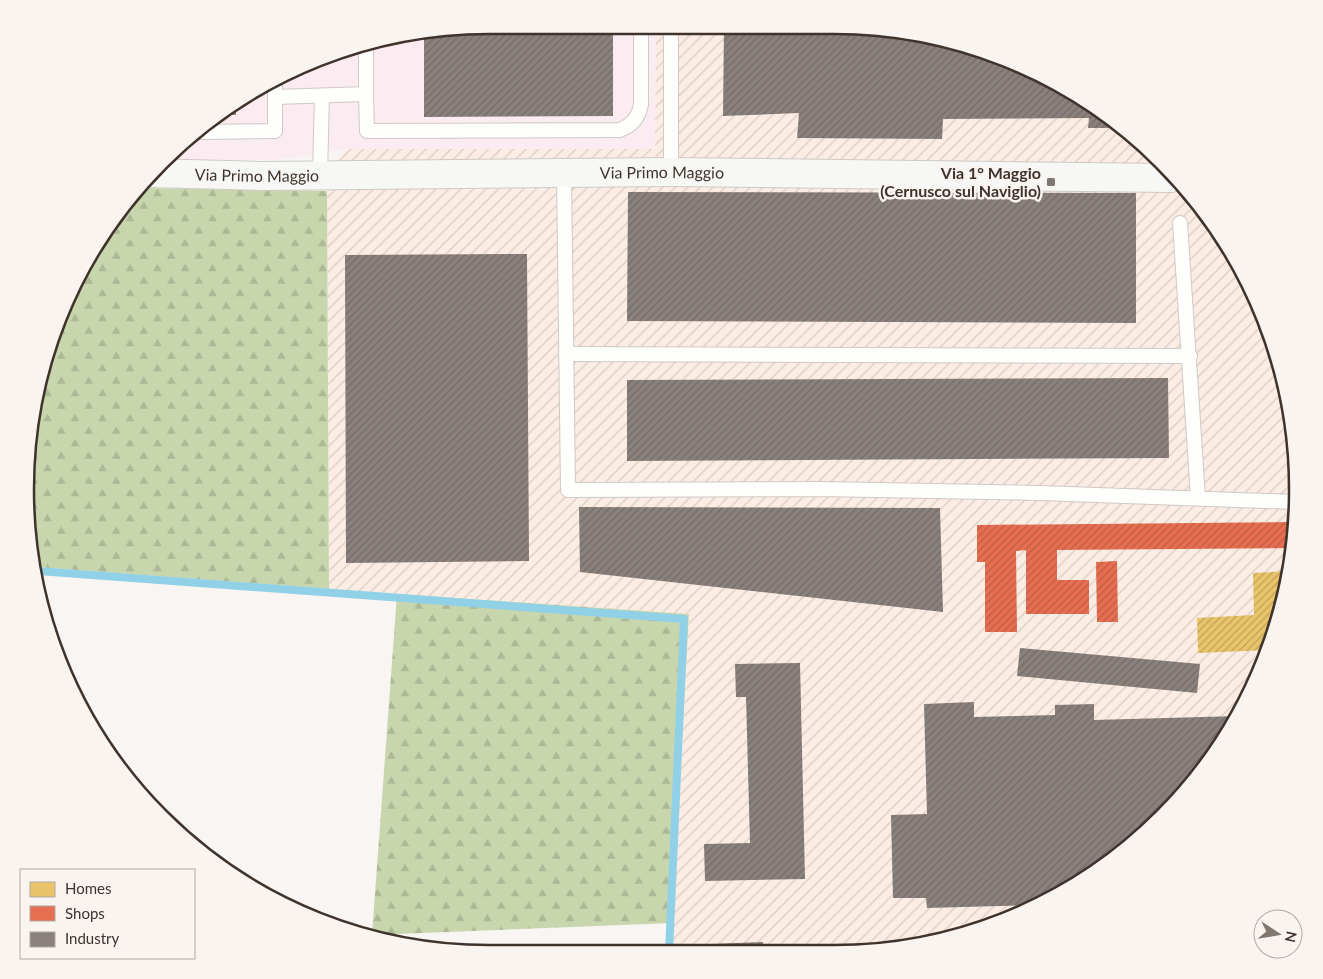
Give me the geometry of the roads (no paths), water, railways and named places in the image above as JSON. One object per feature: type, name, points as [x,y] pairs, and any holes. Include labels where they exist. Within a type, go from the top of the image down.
[{"type":"main road","name":"Via Primo Maggio","points":[[161,173],[320,175],[671,172],[1166,178]]},
{"type":"lane","points":[[366,51],[366,131],[614,131],[623,129],[631,124],[637,117],[641,104],[641,34]]},
{"type":"lane","points":[[671,34],[671,172]]},
{"type":"lane","points":[[207,132],[275,131],[275,88]]},
{"type":"lane","points":[[275,97],[366,94]]},
{"type":"lane","points":[[320,175],[322,96]]},
{"type":"lane","points":[[564,173],[568,490],[820,489],[1289,502]]},
{"type":"lane","points":[[1180,223],[1198,498]]},
{"type":"lane","points":[[566,354],[1190,356]]},
{"type":"waterway","points":[[42,571],[684,619],[669,945]]},
{"type":"place","name":"Via 1° Maggio (Cernusco sul Naviglio)","points":[[1051,182]]}]
